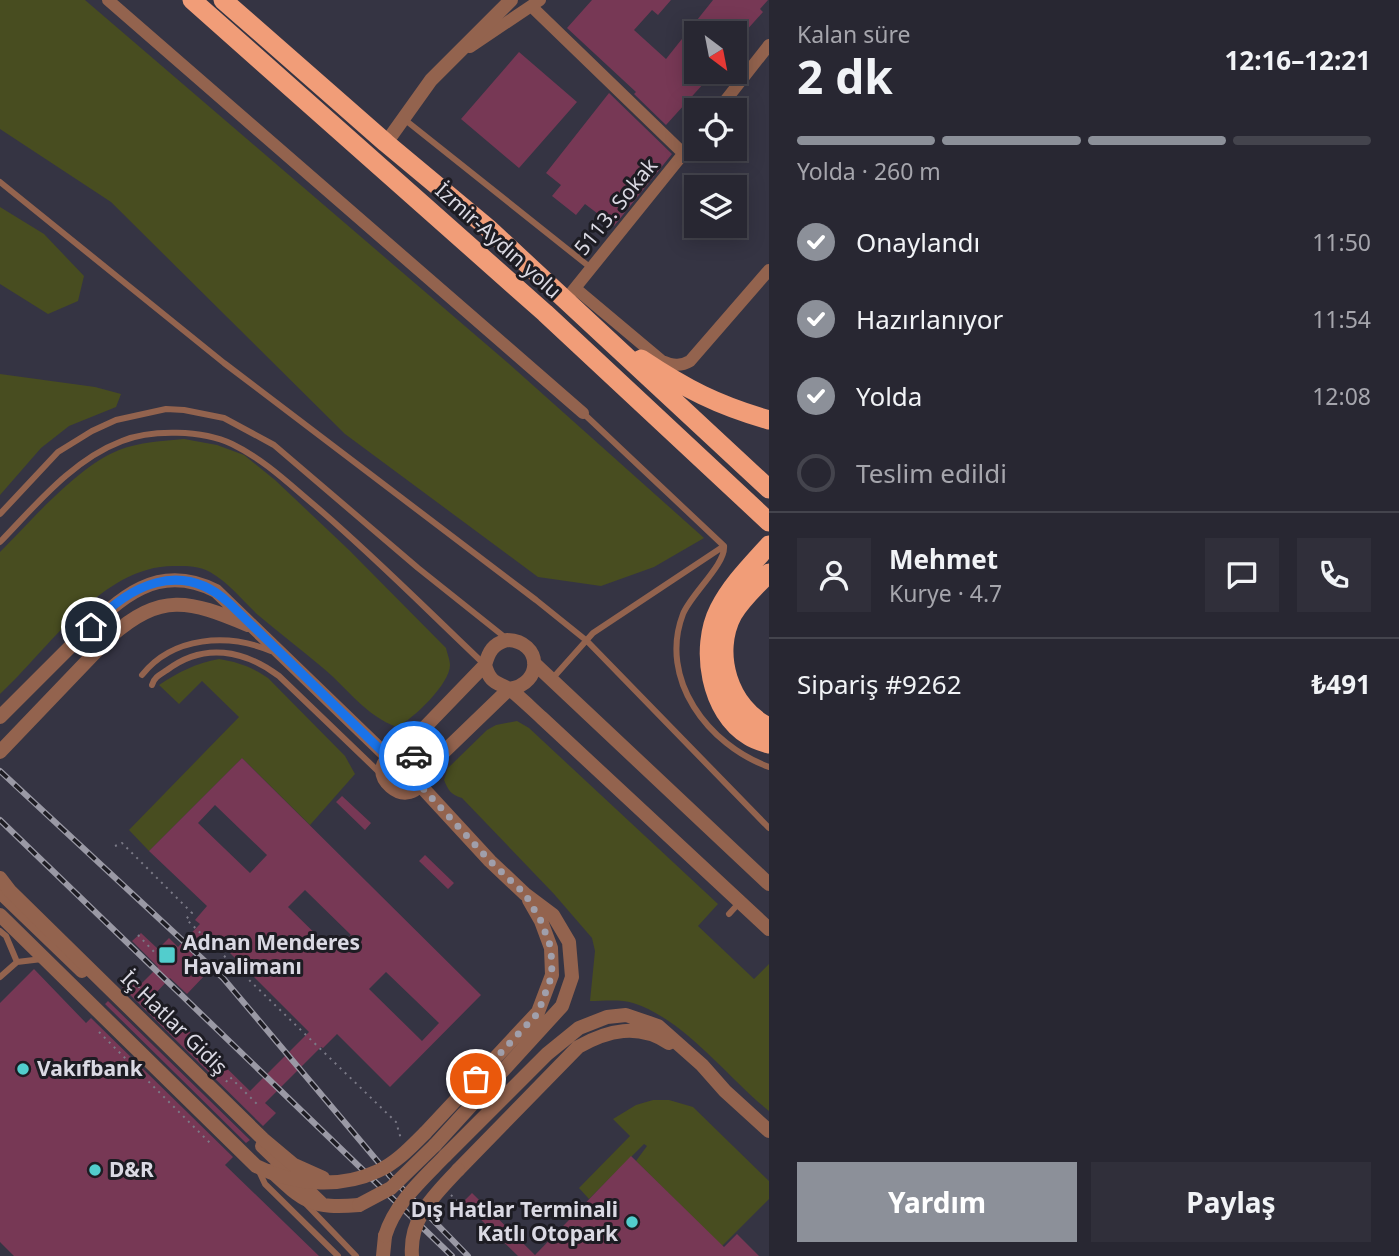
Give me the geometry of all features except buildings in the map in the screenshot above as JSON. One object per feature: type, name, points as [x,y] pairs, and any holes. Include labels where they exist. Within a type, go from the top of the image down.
[{"type":"highway","name":"İzmir-Aydın yolu","points":[[192,0],[545,313],[769,522]]},
{"type":"highway","name":"İzmir-Aydın yolu","points":[[223,0],[386,143],[570,294],[589,324],[769,489]]},
{"type":"highway","points":[[589,324],[681,386],[728,408],[769,420]]},
{"type":"highway","points":[[766,558],[733,613],[723,650],[724,663],[736,697],[747,711],[769,727]]},
{"type":"highway","points":[[766,558],[727,595],[717,612],[709,651],[710,672],[723,709],[748,736],[769,744]]},
{"type":"street","points":[[108,0],[583,413]]},
{"type":"street","points":[[386,143],[431,80],[511,0]]},
{"type":"street","points":[[453,58],[535,3],[684,154]]},
{"type":"street","points":[[727,98],[769,45]]},
{"type":"street","name":"5113. Sokak","points":[[570,294],[684,154]]},
{"type":"street","points":[[570,294],[662,361],[683,366],[769,270]]},
{"type":"street","points":[[0,717],[107,609],[132,592],[155,583],[181,579],[202,584],[216,591],[395,755],[414,755],[422,765],[421,778],[490,861],[525,894],[553,915],[569,942],[572,976],[562,1006],[440,1150],[402,1202],[385,1236],[383,1256]]},
{"type":"street","points":[[0,752],[110,638],[128,622],[149,610],[164,605],[207,608],[256,628]]},
{"type":"street","points":[[534,663],[530,678],[517,688],[509,688],[408,792],[395,791],[385,782],[383,769],[485,665],[493,646],[507,640],[515,640],[529,648],[534,663],[769,884]]},
{"type":"street","points":[[485,665],[494,682],[509,688],[769,929]]},
{"type":"street","name":"İç Hatlar Gidiş","points":[[0,878],[10,891],[263,1139],[294,1165],[331,1181]]},
{"type":"street","points":[[0,892],[324,1205]]},
{"type":"street","points":[[0,913],[256,1166],[289,1180],[331,1181],[352,1180],[379,1171],[401,1156],[538,1013],[552,975],[551,948],[541,921],[525,894]]},
{"type":"street","points":[[0,913],[52,958],[300,1198],[324,1205],[359,1205],[391,1188],[440,1150],[579,1028],[591,1021],[626,1015],[658,1026],[769,1131]]},
{"type":"street","points":[[411,1253],[415,1225],[424,1206],[579,1047],[600,1035],[622,1030],[640,1031],[660,1037],[702,1065]]},
{"type":"lane","points":[[404,118],[591,268]]},
{"type":"lane","points":[[0,183],[224,363],[586,641],[769,828]]},
{"type":"lane","points":[[0,514],[58,452],[116,420],[166,409],[224,418],[274,445],[418,569],[507,640]]},
{"type":"lane","points":[[583,413],[724,545]]},
{"type":"lane","points":[[0,542],[64,477],[93,455],[122,440],[155,432],[229,442],[261,460],[340,527],[485,665]]},
{"type":"lane","points":[[552,679],[602,627],[724,545]]},
{"type":"lane","points":[[724,545],[723,556],[694,594],[683,614],[676,657],[680,682],[689,702],[725,742],[769,768]]},
{"type":"lane","points":[[142,675],[178,648],[216,639],[253,644],[270,650],[294,665]]},
{"type":"lane","points":[[152,685],[154,679],[175,664],[201,653],[223,652],[246,657],[261,663],[279,676],[383,776]]},
{"type":"lane","points":[[729,915],[740,902]]},
{"type":"lane","points":[[0,931],[6,936],[17,961]]},
{"type":"lane","points":[[0,977],[17,961],[52,958]]},
{"type":"lane","points":[[256,1166],[265,1184],[338,1256]]},
{"type":"lane","points":[[300,1198],[356,1256]]},
{"type":"path","points":[[115,846],[122,843],[192,914],[186,919],[396,1122],[402,1144]]},
{"type":"path","points":[[138,935],[158,956]]},
{"type":"path","points":[[133,988],[137,985],[158,1006],[156,1011]]},
{"type":"path","points":[[99,1032],[211,1144]]},
{"type":"path","points":[[226,1082],[230,1077],[260,1107]]},
{"type":"path","points":[[447,1190],[474,1218],[482,1209]]},
{"type":"green space","points":[[0,0],[85,0],[508,363],[704,538],[654,567],[601,586],[538,577],[345,434],[111,202],[0,129]]},
{"type":"green space","points":[[0,207],[44,234],[84,276],[78,301],[48,314],[0,284]]},
{"type":"green space","points":[[0,374],[95,387],[121,394],[116,407],[69,426],[41,448],[0,495]]},
{"type":"green space","points":[[184,439],[217,445],[244,455],[275,480],[349,550],[446,648],[450,663],[444,682],[412,717],[397,727],[376,716],[258,615],[217,576],[189,566],[148,569],[124,579],[100,594],[57,634],[0,694],[0,552],[71,481],[103,458],[135,445]]},
{"type":"green space","points":[[219,659],[245,666],[268,678],[345,756],[355,774],[310,825],[242,758],[149,851],[129,830],[239,717],[202,681],[179,704],[159,685],[188,669]]},
{"type":"green space","points":[[517,721],[529,728],[718,904],[698,926],[754,979],[769,964],[769,1111],[670,1022],[633,1003],[590,1001],[595,951],[592,938],[462,798],[449,789],[444,780],[448,768],[487,730],[496,725]]},
{"type":"green space","points":[[653,1100],[669,1100],[693,1107],[769,1181],[769,1199],[722,1246],[636,1161],[647,1146],[644,1144],[589,1199],[579,1188],[630,1136],[613,1119],[636,1105]]},
{"type":"railway","points":[[0,771],[223,978],[390,1176],[468,1256]]},
{"type":"railway","points":[[0,820],[452,1256]]},
{"type":"way so far","points":[[414,756],[422,765],[419,784],[490,861],[525,894],[541,921],[551,948],[552,975],[538,1013],[476,1079]]},
{"type":"place","name":"Adnan Menderes Havalimanı","points":[[167,955]]},
{"type":"place","name":"Vakıfbank","points":[[23,1069]]},
{"type":"place","name":"D&R","points":[[95,1170]]},
{"type":"place","name":"Dış Hatlar Terminali Katlı Otopark","points":[[632,1222]]},
{"type":"route","points":[[91,627],[107,609],[132,592],[155,583],[181,579],[202,584],[216,591],[229,603],[389,758],[401,752],[414,756]]}]
